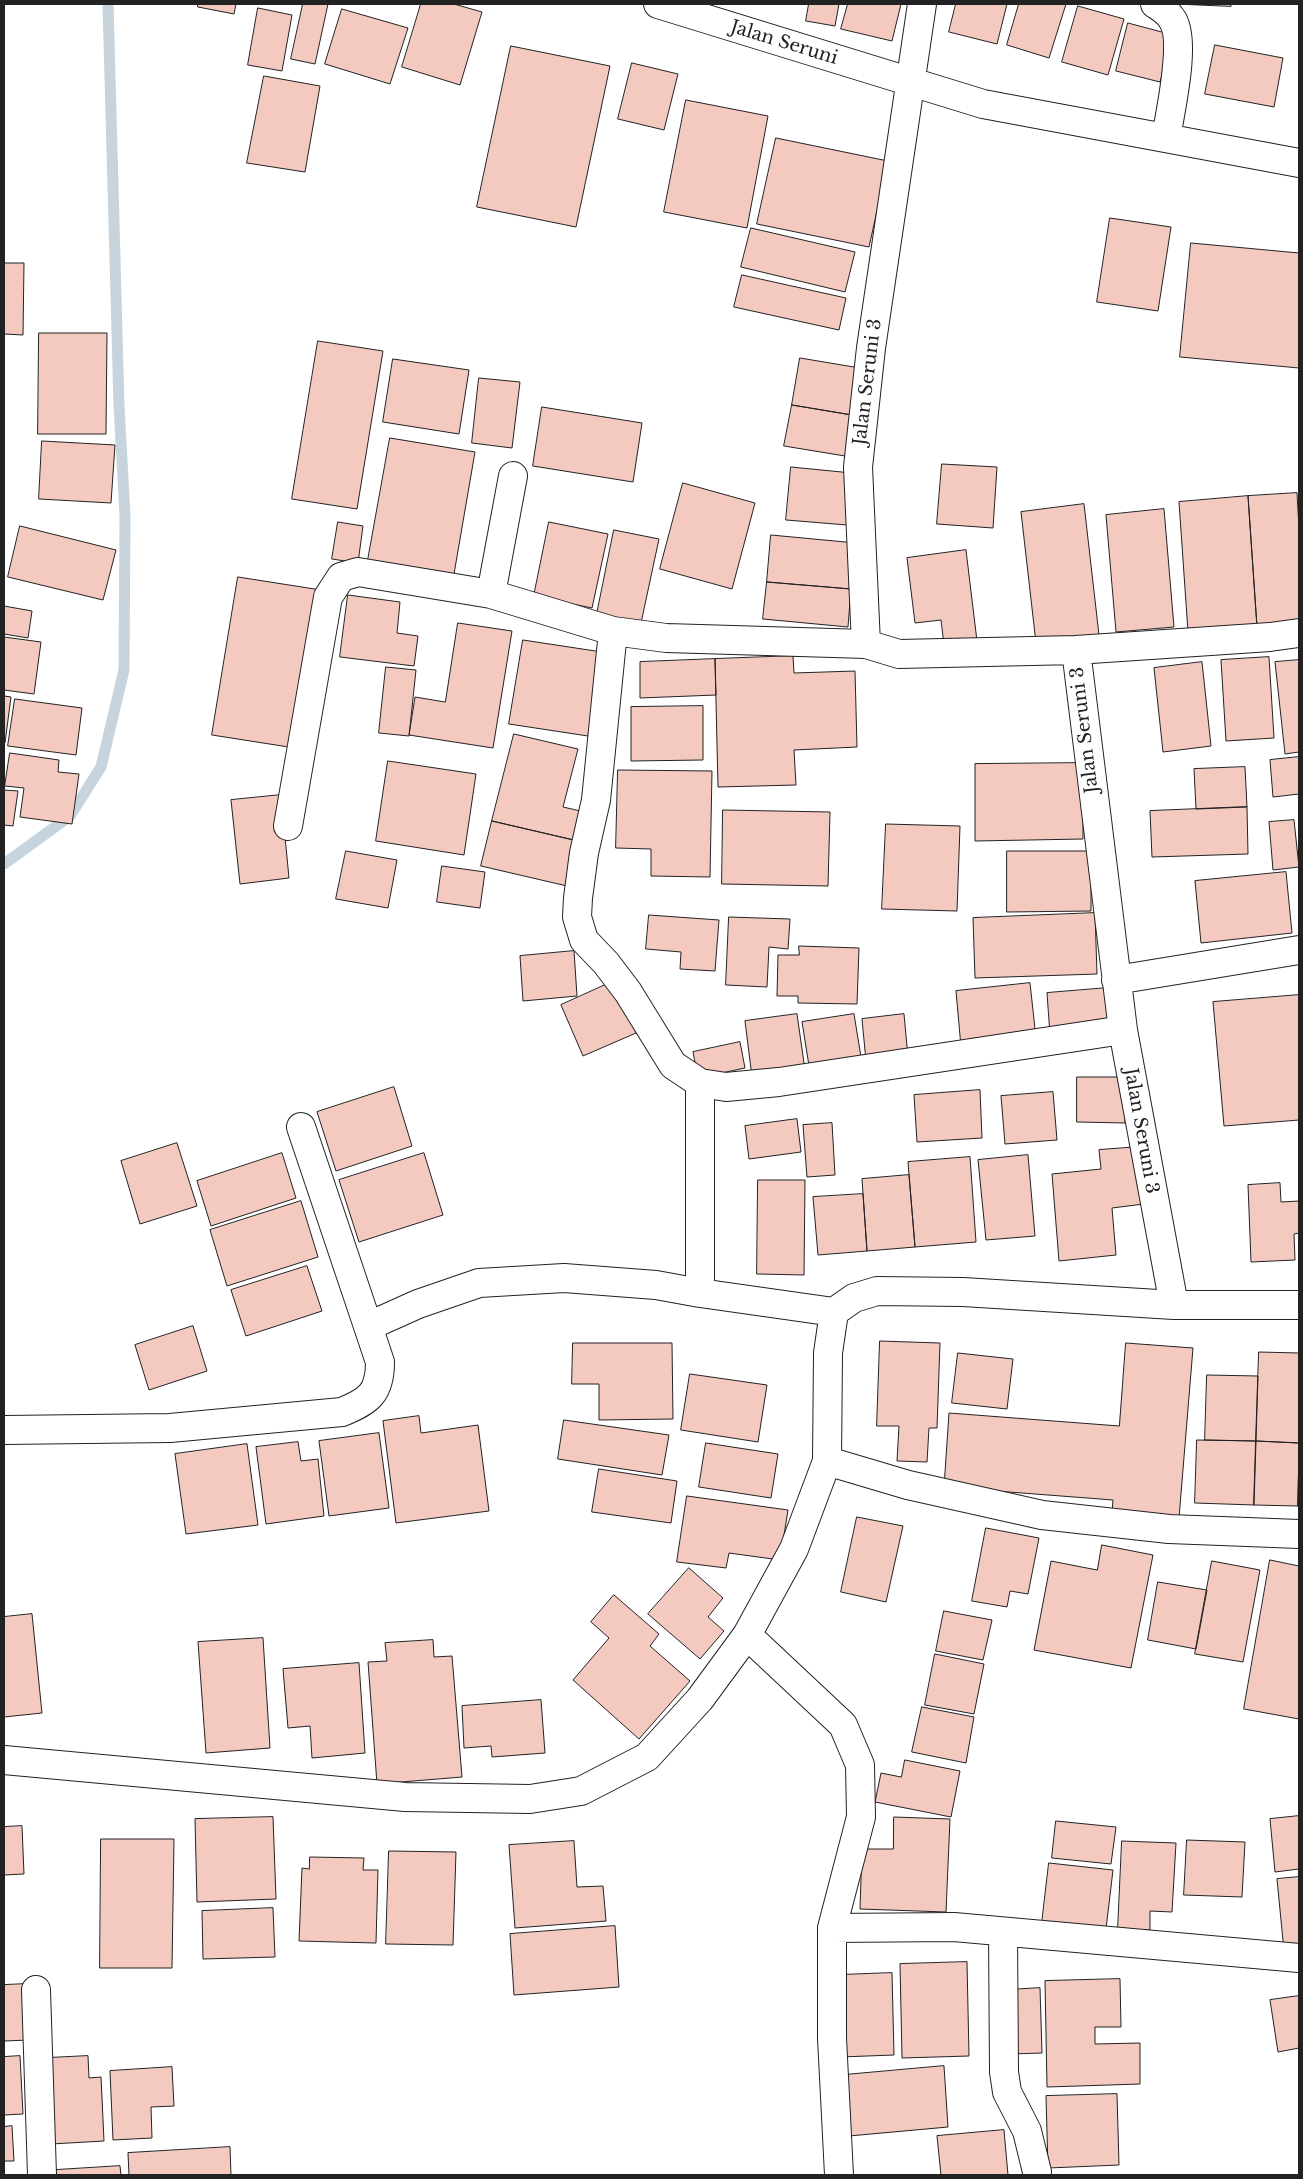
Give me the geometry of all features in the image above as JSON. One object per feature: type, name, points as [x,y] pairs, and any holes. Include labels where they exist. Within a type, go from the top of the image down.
[{"type":"street","name":"Jalan Seruni","points":[[658,4],[983,104],[1299,163]]},
{"type":"street","name":"Jalan Seruni 3","points":[[922,4],[871,348],[858,467],[866,644],[899,654],[1076,650],[1123,1030],[1174,1305]]},
{"type":"street","points":[[1154,4],[1168,13],[1176,28],[1176,78],[1166,138]]},
{"type":"street","points":[[492,594],[513,476]]},
{"type":"street","points":[[288,826],[328,597],[341,577],[358,572],[492,594],[613,631],[666,638],[866,644]]},
{"type":"street","points":[[613,631],[598,782],[584,853],[577,917],[584,940],[606,963],[628,992],[672,1065],[700,1083],[726,1087],[778,1082],[1123,1030]]},
{"type":"street","points":[[1076,650],[1270,637],[1299,633]]},
{"type":"street","points":[[1116,980],[1299,950]]},
{"type":"street","points":[[700,1083],[700,1293]]},
{"type":"street","points":[[4,1430],[170,1428],[342,1412],[360,1404],[372,1394],[380,1380],[380,1362],[301,1127]]},
{"type":"street","points":[[369,1326],[418,1304],[479,1283],[564,1278],[656,1285],[834,1312],[854,1298],[876,1291],[963,1292],[1174,1305],[1299,1305]]},
{"type":"street","points":[[4,1760],[405,1797],[530,1799],[580,1791],[647,1757],[700,1699],[747,1635],[794,1549],[827,1461],[828,1353],[834,1312]]},
{"type":"street","points":[[827,1461],[908,1485],[1042,1515],[1169,1529],[1299,1534]]},
{"type":"street","points":[[747,1635],[843,1725],[860,1765],[861,1817],[832,1928],[832,2038],[839,2175]]},
{"type":"street","points":[[832,1928],[954,1927],[1299,1958]]},
{"type":"street","points":[[1003,1932],[1004,2072],[1007,2092],[1027,2131],[1037,2172]]},
{"type":"street","points":[[36,1990],[42,2175]]},
{"type":"building","points":[[198,4],[236,4],[234,14],[198,7]]},
{"type":"building","points":[[303,4],[328,4],[315,64],[291,59]]},
{"type":"building","points":[[421,4],[454,4],[482,12],[460,85],[402,67]]},
{"type":"building","points":[[809,4],[839,4],[835,26],[806,21]]},
{"type":"building","points":[[848,4],[901,4],[892,41],[841,29]]},
{"type":"building","points":[[956,4],[1007,4],[997,44],[949,32]]},
{"type":"building","points":[[1019,4],[1066,4],[1049,58],[1007,45]]},
{"type":"building","points":[[1176,4],[1231,4],[1231,6]]},
{"type":"building","points":[[1078,6],[1124,19],[1108,75],[1062,62]]},
{"type":"building","points":[[258,8],[292,15],[282,71],[248,65]]},
{"type":"building","points":[[342,9],[408,28],[390,84],[325,64]]},
{"type":"building","points":[[1128,23],[1173,35],[1160,82],[1116,71]]},
{"type":"building","points":[[1215,45],[1283,58],[1274,107],[1205,94]]},
{"type":"building","points":[[511,46],[610,66],[576,227],[477,207]]},
{"type":"building","points":[[632,63],[678,74],[664,130],[618,119]]},
{"type":"building","points":[[264,76],[320,86],[305,172],[247,163]]},
{"type":"building","points":[[686,100],[768,116],[747,228],[664,212]]},
{"type":"building","points":[[776,138],[888,161],[869,247],[757,224]]},
{"type":"building","points":[[1110,218],[1171,227],[1158,311],[1097,302]]},
{"type":"building","points":[[751,228],[855,252],[845,292],[741,267]]},
{"type":"building","points":[[1191,243],[1299,253],[1299,368],[1180,357]]},
{"type":"building","points":[[4,263],[24,263],[23,335],[4,334]]},
{"type":"building","points":[[742,275],[846,298],[839,330],[734,307]]},
{"type":"building","points":[[39,333],[107,333],[106,434],[38,434]]},
{"type":"building","points":[[318,341],[383,351],[357,509],[292,499]]},
{"type":"building","points":[[800,358],[860,368],[852,415],[792,405]]},
{"type":"building","points":[[393,359],[469,370],[459,434],[383,422]]},
{"type":"building","points":[[479,378],[520,382],[512,448],[472,443]]},
{"type":"building","points":[[792,405],[852,415],[845,456],[784,446]]},
{"type":"building","points":[[542,407],[642,423],[633,482],[533,466]]},
{"type":"building","points":[[390,438],[475,452],[454,574],[368,560]]},
{"type":"building","points":[[42,441],[115,445],[111,503],[39,499]]},
{"type":"building","points":[[942,464],[997,467],[993,528],[937,524]]},
{"type":"building","points":[[791,467],[852,473],[847,525],[786,520]]},
{"type":"building","points":[[683,483],[755,503],[732,589],[660,569]]},
{"type":"building","points":[[1297,493],[1299,623],[1257,627],[1248,496]]},
{"type":"building","points":[[1248,496],[1257,627],[1188,632],[1179,502]]},
{"type":"building","points":[[1084,504],[1099,635],[1036,643],[1021,512]]},
{"type":"building","points":[[1164,509],[1174,627],[1116,632],[1106,515]]},
{"type":"building","points":[[338,522],[363,526],[358,563],[332,559]]},
{"type":"building","points":[[549,522],[608,534],[592,608],[534,596]]},
{"type":"building","points":[[20,526],[116,550],[103,600],[8,577]]},
{"type":"building","points":[[614,530],[659,539],[641,623],[597,614]]},
{"type":"building","points":[[771,535],[856,543],[851,589],[767,582]]},
{"type":"building","points":[[966,550],[977,641],[944,645],[941,620],[915,623],[907,558]]},
{"type":"building","points":[[238,577],[321,590],[295,748],[212,735]]},
{"type":"building","points":[[767,582],[851,589],[848,627],[763,619]]},
{"type":"building","points":[[348,595],[400,602],[397,633],[418,636],[414,666],[340,657]]},
{"type":"building","points":[[4,606],[32,611],[28,638],[4,634]]},
{"type":"building","points":[[458,623],[512,631],[493,748],[409,735],[415,697],[445,702]]},
{"type":"building","points":[[4,637],[41,642],[34,694],[4,690]]},
{"type":"building","points":[[523,640],[602,652],[588,736],[509,724]]},
{"type":"building","points":[[793,656],[794,673],[855,671],[857,747],[794,750],[796,785],[718,787],[715,659]]},
{"type":"building","points":[[1269,657],[1274,738],[1226,741],[1221,660]]},
{"type":"building","points":[[715,659],[716,695],[640,698],[640,662]]},
{"type":"building","points":[[1299,660],[1299,752],[1285,754],[1275,662]]},
{"type":"building","points":[[1202,662],[1211,746],[1163,752],[1154,668]]},
{"type":"building","points":[[386,667],[416,670],[409,736],[379,733]]},
{"type":"building","points":[[4,696],[11,697],[5,743],[4,743]]},
{"type":"building","points":[[15,699],[82,708],[76,755],[8,746]]},
{"type":"building","points":[[703,706],[703,760],[631,761],[631,707]]},
{"type":"building","points":[[514,734],[578,749],[563,807],[585,812],[578,841],[492,821]]},
{"type":"building","points":[[10,753],[59,760],[58,772],[79,774],[72,824],[20,817],[24,788],[5,786]]},
{"type":"building","points":[[1299,757],[1299,794],[1273,797],[1270,760]]},
{"type":"building","points":[[388,761],[476,774],[464,855],[376,841]]},
{"type":"building","points":[[1083,763],[1083,839],[975,841],[975,764]]},
{"type":"building","points":[[1245,767],[1247,807],[1196,809],[1194,769]]},
{"type":"building","points":[[618,770],[712,771],[710,877],[651,876],[651,849],[616,848]]},
{"type":"building","points":[[4,790],[18,791],[13,826],[4,825]]},
{"type":"building","points":[[281,795],[289,878],[240,884],[231,800]]},
{"type":"building","points":[[1247,807],[1248,854],[1152,857],[1150,811]]},
{"type":"building","points":[[723,810],[830,812],[828,886],[722,884]]},
{"type":"building","points":[[1294,820],[1299,867],[1273,870],[1269,822]]},
{"type":"building","points":[[492,821],[578,841],[567,886],[481,866]]},
{"type":"building","points":[[886,824],[960,826],[957,911],[882,909]]},
{"type":"building","points":[[346,851],[397,860],[388,908],[336,899]]},
{"type":"building","points":[[1007,851],[1091,851],[1091,911],[1007,912]]},
{"type":"building","points":[[442,866],[485,872],[480,908],[437,902]]},
{"type":"building","points":[[1286,872],[1292,933],[1201,943],[1195,881]]},
{"type":"building","points":[[1095,913],[1097,974],[975,978],[973,918]]},
{"type":"building","points":[[649,915],[719,920],[715,971],[680,969],[681,952],[646,949]]},
{"type":"building","points":[[729,917],[790,919],[788,949],[769,947],[767,987],[726,985]]},
{"type":"building","points":[[799,946],[859,948],[857,1004],[798,1003],[798,996],[777,996],[778,955],[799,955]]},
{"type":"building","points":[[574,951],[577,996],[523,1001],[520,956]]},
{"type":"building","points":[[614,981],[636,1033],[583,1056],[561,1005]]},
{"type":"building","points":[[1030,983],[1036,1038],[961,1047],[956,991]]},
{"type":"building","points":[[1107,988],[1111,1030],[1050,1035],[1047,993]]},
{"type":"building","points":[[1299,995],[1299,1120],[1224,1126],[1213,1002]]},
{"type":"building","points":[[797,1014],[805,1070],[752,1077],[745,1021]]},
{"type":"building","points":[[854,1014],[862,1063],[810,1072],[802,1022]]},
{"type":"building","points":[[904,1014],[908,1057],[866,1061],[862,1019]]},
{"type":"building","points":[[740,1042],[745,1068],[698,1078],[693,1052]]},
{"type":"building","points":[[1077,1077],[1126,1077],[1125,1123],[1077,1122]]},
{"type":"building","points":[[394,1087],[412,1146],[336,1171],[317,1112]]},
{"type":"building","points":[[980,1090],[982,1138],[917,1142],[914,1095]]},
{"type":"building","points":[[1053,1092],[1057,1140],[1005,1144],[1001,1096]]},
{"type":"building","points":[[797,1119],[801,1152],[749,1159],[745,1126]]},
{"type":"building","points":[[832,1123],[835,1175],[807,1177],[803,1125]]},
{"type":"building","points":[[177,1143],[197,1206],[140,1224],[121,1161]]},
{"type":"building","points":[[1139,1147],[1144,1204],[1112,1208],[1116,1255],[1059,1261],[1052,1174],[1101,1169],[1099,1150]]},
{"type":"building","points":[[282,1153],[296,1198],[211,1226],[197,1181]]},
{"type":"building","points":[[424,1153],[443,1215],[359,1242],[339,1180]]},
{"type":"building","points":[[1028,1155],[1035,1236],[986,1240],[978,1160]]},
{"type":"building","points":[[970,1157],[976,1242],[915,1247],[908,1162]]},
{"type":"building","points":[[909,1175],[915,1247],[867,1251],[862,1179]]},
{"type":"building","points":[[758,1180],[805,1180],[804,1275],[757,1274]]},
{"type":"building","points":[[1280,1183],[1281,1202],[1299,1201],[1299,1233],[1294,1234],[1295,1260],[1251,1262],[1248,1185]]},
{"type":"building","points":[[863,1194],[867,1251],[818,1255],[813,1197]]},
{"type":"building","points":[[301,1201],[318,1257],[227,1286],[210,1230]]},
{"type":"building","points":[[307,1266],[322,1311],[246,1336],[231,1290]]},
{"type":"building","points":[[193,1326],[207,1371],[149,1390],[135,1345]]},
{"type":"building","points":[[880,1341],[940,1343],[937,1428],[929,1428],[927,1462],[897,1461],[899,1426],[877,1426]]},
{"type":"building","points":[[573,1343],[672,1343],[673,1419],[599,1420],[599,1384],[572,1384]]},
{"type":"building","points":[[1126,1343],[1193,1348],[1179,1518],[1112,1512],[1113,1500],[944,1487],[949,1413],[1119,1426]]},
{"type":"building","points":[[1259,1352],[1299,1353],[1299,1443],[1256,1441]]},
{"type":"building","points":[[958,1353],[1013,1359],[1007,1409],[952,1403]]},
{"type":"building","points":[[690,1374],[767,1385],[758,1442],[681,1430]]},
{"type":"building","points":[[1207,1375],[1258,1376],[1256,1441],[1205,1440]]},
{"type":"building","points":[[419,1416],[421,1433],[478,1425],[489,1511],[396,1523],[383,1421]]},
{"type":"building","points":[[564,1420],[669,1435],[662,1475],[558,1459]]},
{"type":"building","points":[[379,1433],[389,1508],[329,1516],[319,1441]]},
{"type":"building","points":[[1197,1440],[1256,1441],[1254,1505],[1195,1503]]},
{"type":"building","points":[[1256,1441],[1299,1443],[1298,1506],[1254,1505]]},
{"type":"building","points":[[298,1442],[301,1461],[318,1459],[324,1516],[266,1524],[256,1447]]},
{"type":"building","points":[[706,1443],[778,1454],[771,1498],[699,1487]]},
{"type":"building","points":[[247,1444],[258,1525],[186,1534],[175,1454]]},
{"type":"building","points":[[1299,1456],[1299,1506],[1298,1506]]},
{"type":"building","points":[[599,1469],[677,1481],[671,1523],[592,1512]]},
{"type":"building","points":[[687,1496],[788,1510],[780,1560],[729,1553],[726,1568],[677,1562]]},
{"type":"building","points":[[857,1517],[903,1526],[886,1602],[841,1592]]},
{"type":"building","points":[[986,1528],[1039,1538],[1028,1594],[1010,1591],[1007,1607],[972,1601]]},
{"type":"building","points":[[1102,1545],[1153,1555],[1131,1668],[1034,1650],[1051,1561],[1097,1570]]},
{"type":"building","points":[[1270,1560],[1299,1566],[1299,1719],[1244,1709]]},
{"type":"building","points":[[1212,1561],[1260,1570],[1243,1662],[1195,1654]]},
{"type":"building","points":[[689,1568],[723,1598],[708,1617],[724,1631],[700,1659],[648,1614]]},
{"type":"building","points":[[1158,1582],[1207,1590],[1196,1649],[1148,1640]]},
{"type":"building","points":[[614,1595],[659,1634],[650,1646],[690,1681],[639,1739],[573,1680],[609,1638],[591,1622]]},
{"type":"building","points":[[944,1611],[992,1620],[983,1660],[936,1651]]},
{"type":"building","points":[[32,1614],[42,1713],[4,1717],[4,1617]]},
{"type":"building","points":[[263,1638],[270,1748],[206,1753],[198,1642]]},
{"type":"building","points":[[433,1640],[434,1657],[452,1656],[462,1777],[377,1784],[368,1662],[387,1661],[385,1643]]},
{"type":"building","points":[[935,1654],[984,1664],[974,1714],[925,1705]]},
{"type":"building","points":[[359,1663],[365,1753],[312,1758],[310,1726],[288,1728],[283,1669]]},
{"type":"building","points":[[541,1700],[545,1753],[492,1757],[491,1746],[464,1748],[462,1706]]},
{"type":"building","points":[[922,1707],[974,1717],[966,1763],[912,1752]]},
{"type":"building","points":[[905,1760],[960,1771],[951,1817],[875,1802],[881,1773],[901,1777]]},
{"type":"building","points":[[1299,1816],[1299,1869],[1275,1872],[1270,1819]]},
{"type":"building","points":[[273,1817],[276,1899],[197,1902],[195,1819]]},
{"type":"building","points":[[894,1817],[950,1819],[946,1912],[860,1909],[862,1849],[893,1849]]},
{"type":"building","points":[[1056,1821],[1116,1827],[1111,1864],[1052,1858]]},
{"type":"building","points":[[22,1826],[24,1874],[4,1875],[4,1827]]},
{"type":"building","points":[[101,1839],[174,1839],[172,1968],[100,1968]]},
{"type":"building","points":[[1187,1840],[1245,1842],[1242,1897],[1184,1895]]},
{"type":"building","points":[[574,1841],[577,1887],[603,1886],[606,1921],[515,1928],[509,1845]]},
{"type":"building","points":[[1122,1841],[1176,1843],[1172,1912],[1150,1911],[1150,1930],[1118,1929]]},
{"type":"building","points":[[389,1851],[456,1852],[453,1945],[386,1944]]},
{"type":"building","points":[[310,1857],[364,1858],[363,1870],[378,1870],[376,1943],[299,1941],[302,1868],[309,1869]]},
{"type":"building","points":[[1049,1863],[1113,1870],[1106,1929],[1042,1923]]},
{"type":"building","points":[[1299,1877],[1299,1949],[1284,1951],[1277,1879]]},
{"type":"building","points":[[273,1908],[275,1957],[203,1959],[202,1911]]},
{"type":"building","points":[[615,1926],[619,1987],[514,1995],[510,1934]]},
{"type":"building","points":[[967,1962],[969,2056],[902,2058],[900,1964]]},
{"type":"building","points":[[892,1973],[894,2055],[840,2057],[838,1975]]},
{"type":"building","points":[[1120,1979],[1121,2027],[1095,2027],[1095,2044],[1140,2043],[1140,2084],[1047,2087],[1045,1981]]},
{"type":"building","points":[[26,1984],[29,2040],[4,2041],[4,1985]]},
{"type":"building","points":[[1040,1988],[1042,2053],[1010,2054],[1008,1990]]},
{"type":"building","points":[[1299,1996],[1299,2048],[1278,2052],[1270,2000]]},
{"type":"building","points":[[20,2056],[23,2114],[4,2115],[4,2057]]},
{"type":"building","points":[[88,2056],[89,2078],[101,2077],[104,2141],[51,2144],[47,2058]]},
{"type":"building","points":[[944,2066],[948,2127],[849,2136],[844,2075]]},
{"type":"building","points":[[172,2067],[174,2106],[151,2107],[152,2138],[113,2140],[110,2071]]},
{"type":"building","points":[[1117,2094],[1119,2165],[1048,2168],[1046,2096]]},
{"type":"building","points":[[12,2126],[14,2161],[4,2161],[4,2127]]},
{"type":"building","points":[[1004,2130],[1008,2175],[941,2175],[937,2136]]},
{"type":"building","points":[[230,2147],[231,2175],[129,2175],[128,2153]]},
{"type":"building","points":[[120,2166],[121,2175],[56,2175],[56,2170]]},
{"type":"waterway","points":[[4,864],[70,816],[101,767],[124,670],[125,515],[119,406],[108,4]]}]
